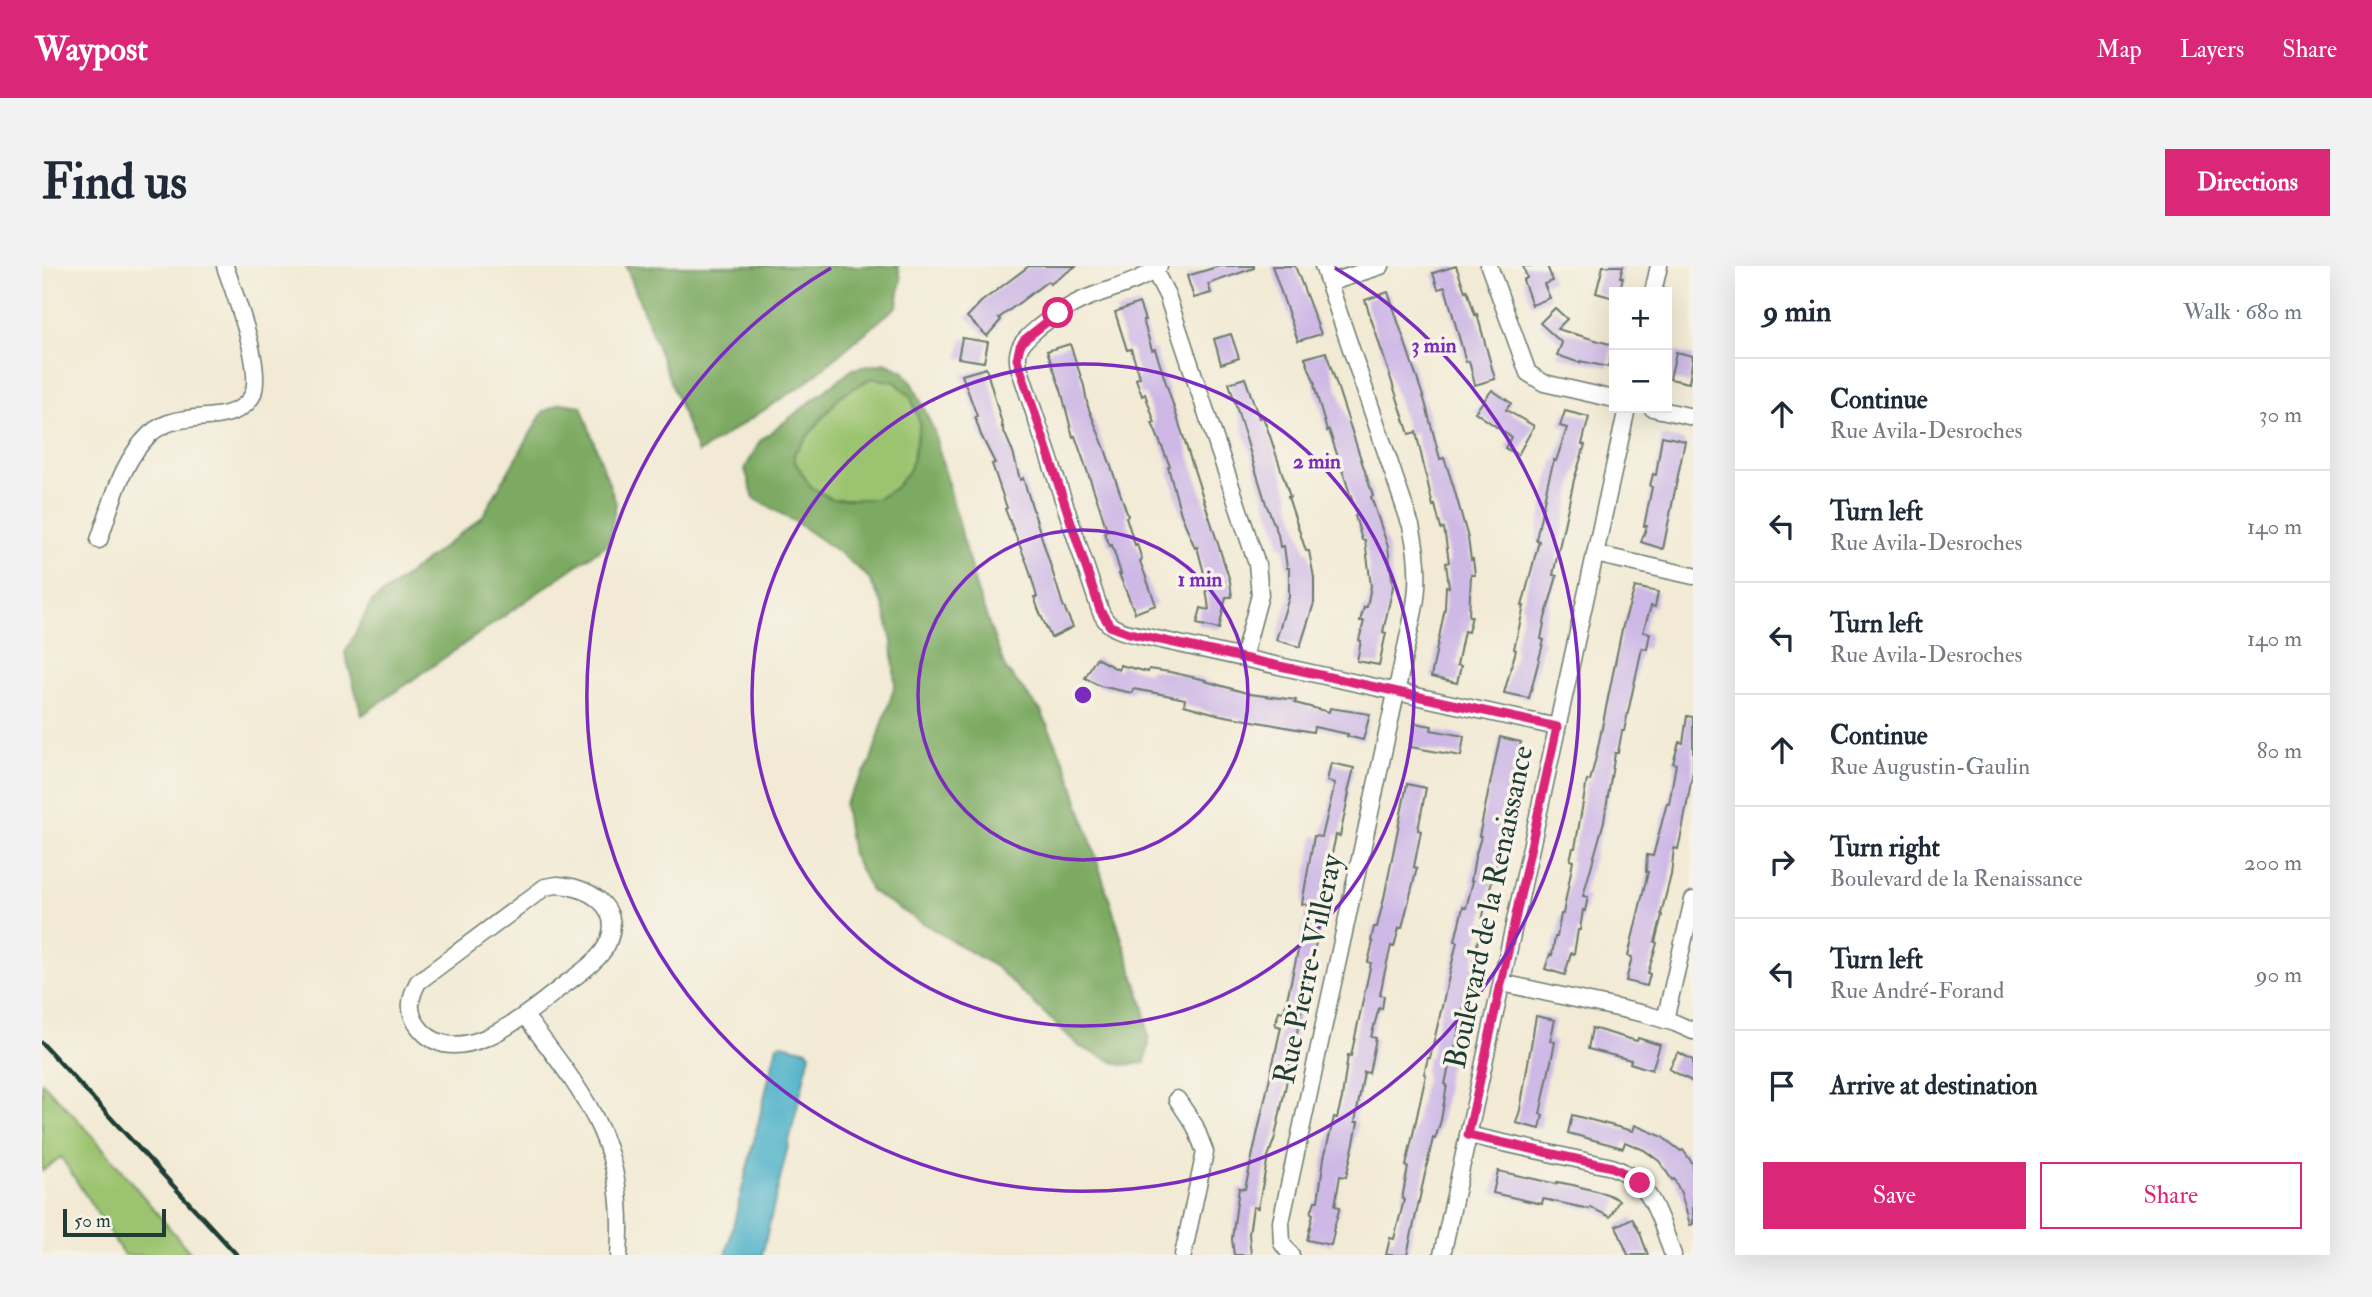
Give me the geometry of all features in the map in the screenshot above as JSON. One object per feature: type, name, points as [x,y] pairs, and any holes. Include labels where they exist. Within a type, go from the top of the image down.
[{"type":"street","points":[[99,540],[127,467],[149,435],[162,425],[176,420],[231,413],[251,398],[254,385],[252,352],[225,266]]},
{"type":"street","name":"Rue Pierre-Villeray","points":[[1291,1255],[1281,1238],[1281,1222],[1416,599],[1416,549],[1409,518],[1323,266]]},
{"type":"street","points":[[1329,283],[1381,266]]},
{"type":"street","points":[[1489,266],[1528,373],[1544,383],[1609,398]]},
{"type":"street","points":[[1654,287],[1659,266]]},
{"type":"street","points":[[1243,658],[1259,595],[1257,564],[1157,268],[1142,278],[1078,302],[1051,317],[1021,343],[1017,355],[1018,367],[1104,620],[1118,630],[1243,658],[1557,727]]},
{"type":"street","points":[[1672,412],[1693,417]]},
{"type":"street","name":"Boulevard de la Renaissance","points":[[1442,1255],[1626,413]]},
{"type":"street","points":[[1595,554],[1693,576]]},
{"type":"street","points":[[569,885],[584,891],[605,904],[612,916],[613,928],[609,943],[588,966],[525,1016],[480,1040],[446,1045],[435,1042],[416,1024],[411,1014],[410,1002],[418,982],[545,887],[569,885]]},
{"type":"street","points":[[1665,1020],[1693,900]]},
{"type":"street","points":[[1502,983],[1665,1020],[1693,1031]]},
{"type":"street","points":[[525,1016],[583,1095],[605,1138],[619,1202],[619,1255]]},
{"type":"street","points":[[1177,1099],[1195,1126],[1205,1152],[1183,1255]]},
{"type":"street","points":[[1468,1135],[1612,1167],[1626,1174],[1640,1183],[1651,1198],[1673,1255]]},
{"type":"green space","points":[[626,266],[898,266],[901,279],[897,306],[804,384],[698,453]]},
{"type":"green space","points":[[885,363],[903,371],[913,384],[934,431],[976,588],[1005,668],[1041,711],[1068,770],[1144,1008],[1149,1042],[1145,1063],[1121,1065],[1080,1047],[997,968],[872,892],[852,854],[844,804],[870,763],[895,685],[892,642],[884,607],[868,577],[840,553],[797,523],[754,498],[745,469],[760,441],[853,369]],"holes":[[[872,378],[895,382],[911,397],[920,424],[910,470],[895,488],[877,499],[832,499],[811,487],[795,462],[794,453],[840,396]]]},
{"type":"green space","points":[[872,378],[895,381],[911,397],[920,424],[910,470],[895,488],[877,499],[832,499],[811,487],[795,462],[794,453],[840,396]]},
{"type":"green space","points":[[561,403],[581,406],[616,503],[609,543],[362,715],[345,653],[371,603],[482,517],[543,412]]},
{"type":"green space","points":[[42,1082],[91,1134],[192,1255],[124,1255],[61,1157],[42,1171]]},
{"type":"water","points":[[782,1044],[810,1053],[762,1255],[726,1255],[777,1045]]},
{"type":"building","points":[[1029,266],[1076,266],[1050,284],[1048,281],[999,318],[1001,320],[987,336],[967,317],[981,302]]},
{"type":"building","points":[[1220,266],[1254,268],[1208,284],[1211,293],[1194,298],[1187,276]]},
{"type":"building","points":[[1272,266],[1295,266],[1321,334],[1298,341]]},
{"type":"building","points":[[1456,266],[1475,315],[1477,314],[1495,379],[1475,385],[1445,287],[1438,289],[1433,273]]},
{"type":"building","points":[[1523,266],[1547,266],[1553,281],[1544,284],[1550,298],[1532,305],[1523,280],[1527,278]]},
{"type":"building","points":[[1603,266],[1623,266],[1620,287],[1609,287],[1609,297],[1596,293]]},
{"type":"building","points":[[1388,292],[1425,402],[1440,459],[1444,458],[1453,485],[1468,538],[1471,560],[1473,559],[1475,575],[1471,575],[1469,616],[1472,616],[1468,632],[1464,631],[1457,665],[1461,666],[1457,683],[1431,677],[1445,608],[1446,586],[1449,587],[1446,563],[1449,562],[1444,528],[1441,529],[1435,505],[1433,506],[1416,432],[1409,434],[1365,300]]},
{"type":"building","points":[[1139,303],[1152,350],[1155,349],[1230,581],[1232,597],[1226,597],[1219,629],[1197,624],[1201,608],[1209,610],[1204,573],[1197,547],[1195,548],[1181,514],[1168,467],[1170,466],[1152,423],[1155,423],[1145,394],[1142,396],[1136,379],[1140,377],[1131,349],[1127,350],[1115,312]]},
{"type":"building","points":[[1555,308],[1567,319],[1557,329],[1609,344],[1608,367],[1580,363],[1557,355],[1562,343],[1540,323]]},
{"type":"building","points":[[1231,334],[1239,358],[1221,364],[1214,339]]},
{"type":"building","points":[[962,338],[988,342],[984,362],[958,358]]},
{"type":"building","points":[[1070,344],[1088,407],[1105,449],[1156,605],[1135,613],[1119,574],[1112,545],[1110,546],[1104,532],[1107,531],[1100,508],[1075,436],[1073,437],[1061,390],[1047,351]]},
{"type":"building","points":[[1326,352],[1388,547],[1393,587],[1379,665],[1357,661],[1364,621],[1360,621],[1364,607],[1367,607],[1371,586],[1365,540],[1362,540],[1355,516],[1357,515],[1305,358]]},
{"type":"building","points":[[1676,352],[1693,356],[1689,383],[1672,379]]},
{"type":"building","points":[[986,368],[1002,427],[1013,452],[1020,480],[1023,478],[1063,605],[1073,627],[1051,638],[1034,597],[1037,597],[1028,566],[1005,509],[1007,508],[992,464],[995,463],[981,435],[962,375]]},
{"type":"building","points":[[1245,378],[1259,418],[1263,417],[1306,551],[1309,551],[1314,578],[1314,603],[1300,647],[1276,640],[1289,597],[1289,568],[1284,546],[1280,547],[1278,534],[1266,504],[1229,383]]},
{"type":"building","points":[[1492,390],[1511,403],[1506,410],[1534,426],[1518,455],[1505,448],[1511,437],[1475,412]]},
{"type":"building","points":[[1565,411],[1589,417],[1582,444],[1585,445],[1574,480],[1553,575],[1557,576],[1545,618],[1541,639],[1544,640],[1529,698],[1504,693],[1539,541],[1536,540],[1548,482],[1567,428],[1560,426]]},
{"type":"building","points":[[1662,436],[1685,441],[1663,549],[1641,542],[1647,526],[1644,526],[1652,487],[1650,486],[1653,474],[1656,475]]},
{"type":"building","points":[[1635,587],[1658,592],[1655,607],[1651,606],[1643,632],[1650,633],[1647,649],[1642,648],[1624,731],[1618,753],[1615,753],[1604,821],[1583,896],[1588,897],[1585,911],[1583,910],[1574,954],[1571,953],[1565,975],[1545,969],[1550,954],[1552,955],[1563,914],[1573,861],[1570,860],[1575,848],[1587,780],[1590,781],[1596,757],[1622,629]]},
{"type":"building","points":[[1096,658],[1119,670],[1120,665],[1148,672],[1149,669],[1170,672],[1250,694],[1296,700],[1295,703],[1329,712],[1330,708],[1370,714],[1363,740],[1314,727],[1313,732],[1220,715],[1184,705],[1185,699],[1100,686],[1085,678]]},
{"type":"building","points":[[1687,716],[1693,717],[1693,771],[1678,849],[1674,848],[1671,875],[1647,986],[1626,981],[1632,957],[1628,956],[1648,872],[1647,855],[1653,856],[1667,803],[1669,804],[1676,764],[1673,763],[1679,742],[1683,743]]},
{"type":"building","points":[[1415,723],[1432,726],[1431,730],[1464,736],[1461,756],[1410,747]]},
{"type":"building","points":[[1500,737],[1521,742],[1499,848],[1501,849],[1486,902],[1445,1084],[1441,1120],[1435,1139],[1433,1138],[1407,1255],[1386,1255],[1390,1238],[1394,1239],[1404,1200],[1406,1166],[1426,1075],[1424,1074],[1430,1058],[1463,907],[1466,908],[1473,881],[1475,857]]},
{"type":"building","points":[[1331,763],[1354,768],[1340,836],[1336,835],[1319,914],[1322,914],[1275,1137],[1268,1157],[1258,1208],[1253,1207],[1249,1234],[1251,1255],[1234,1255],[1232,1239],[1239,1188],[1245,1189],[1281,1027],[1275,1025],[1279,1011],[1284,1012],[1308,905],[1302,904],[1314,836],[1322,837],[1335,783],[1327,781]]},
{"type":"building","points":[[1407,784],[1426,788],[1418,830],[1421,831],[1414,867],[1417,868],[1402,928],[1399,928],[1394,947],[1391,946],[1384,975],[1380,995],[1384,996],[1382,1009],[1379,1008],[1371,1037],[1376,1038],[1369,1073],[1364,1072],[1355,1122],[1358,1122],[1346,1177],[1340,1176],[1335,1206],[1340,1207],[1331,1245],[1307,1240],[1313,1214],[1311,1213],[1315,1201],[1318,1201],[1324,1158],[1334,1117],[1337,1118],[1342,1098],[1348,1055],[1351,1056],[1371,963],[1368,962],[1373,942],[1371,941],[1384,898]]},
{"type":"building","points":[[1536,1016],[1555,1020],[1550,1041],[1555,1042],[1540,1114],[1543,1115],[1540,1129],[1516,1123]]},
{"type":"building","points":[[1592,1028],[1660,1045],[1652,1070],[1630,1063],[1631,1060],[1588,1049]]},
{"type":"building","points":[[1678,1052],[1693,1060],[1693,1082],[1669,1069]]},
{"type":"building","points":[[1572,1115],[1633,1131],[1635,1125],[1661,1136],[1683,1150],[1693,1164],[1693,1224],[1690,1225],[1674,1179],[1672,1180],[1659,1161],[1644,1150],[1625,1142],[1623,1148],[1568,1133]]},
{"type":"building","points":[[1498,1171],[1573,1185],[1619,1200],[1610,1217],[1590,1207],[1589,1209],[1543,1199],[1542,1204],[1493,1193]]},
{"type":"building","points":[[1632,1218],[1648,1255],[1628,1255],[1616,1226]]},
{"type":"railway","points":[[42,1043],[237,1255]]},
{"type":"route","points":[[1058,313],[1024,340],[1017,352],[1018,367],[1100,610],[1110,626],[1129,633],[1557,727],[1468,1135],[1612,1167],[1640,1183]]}]
